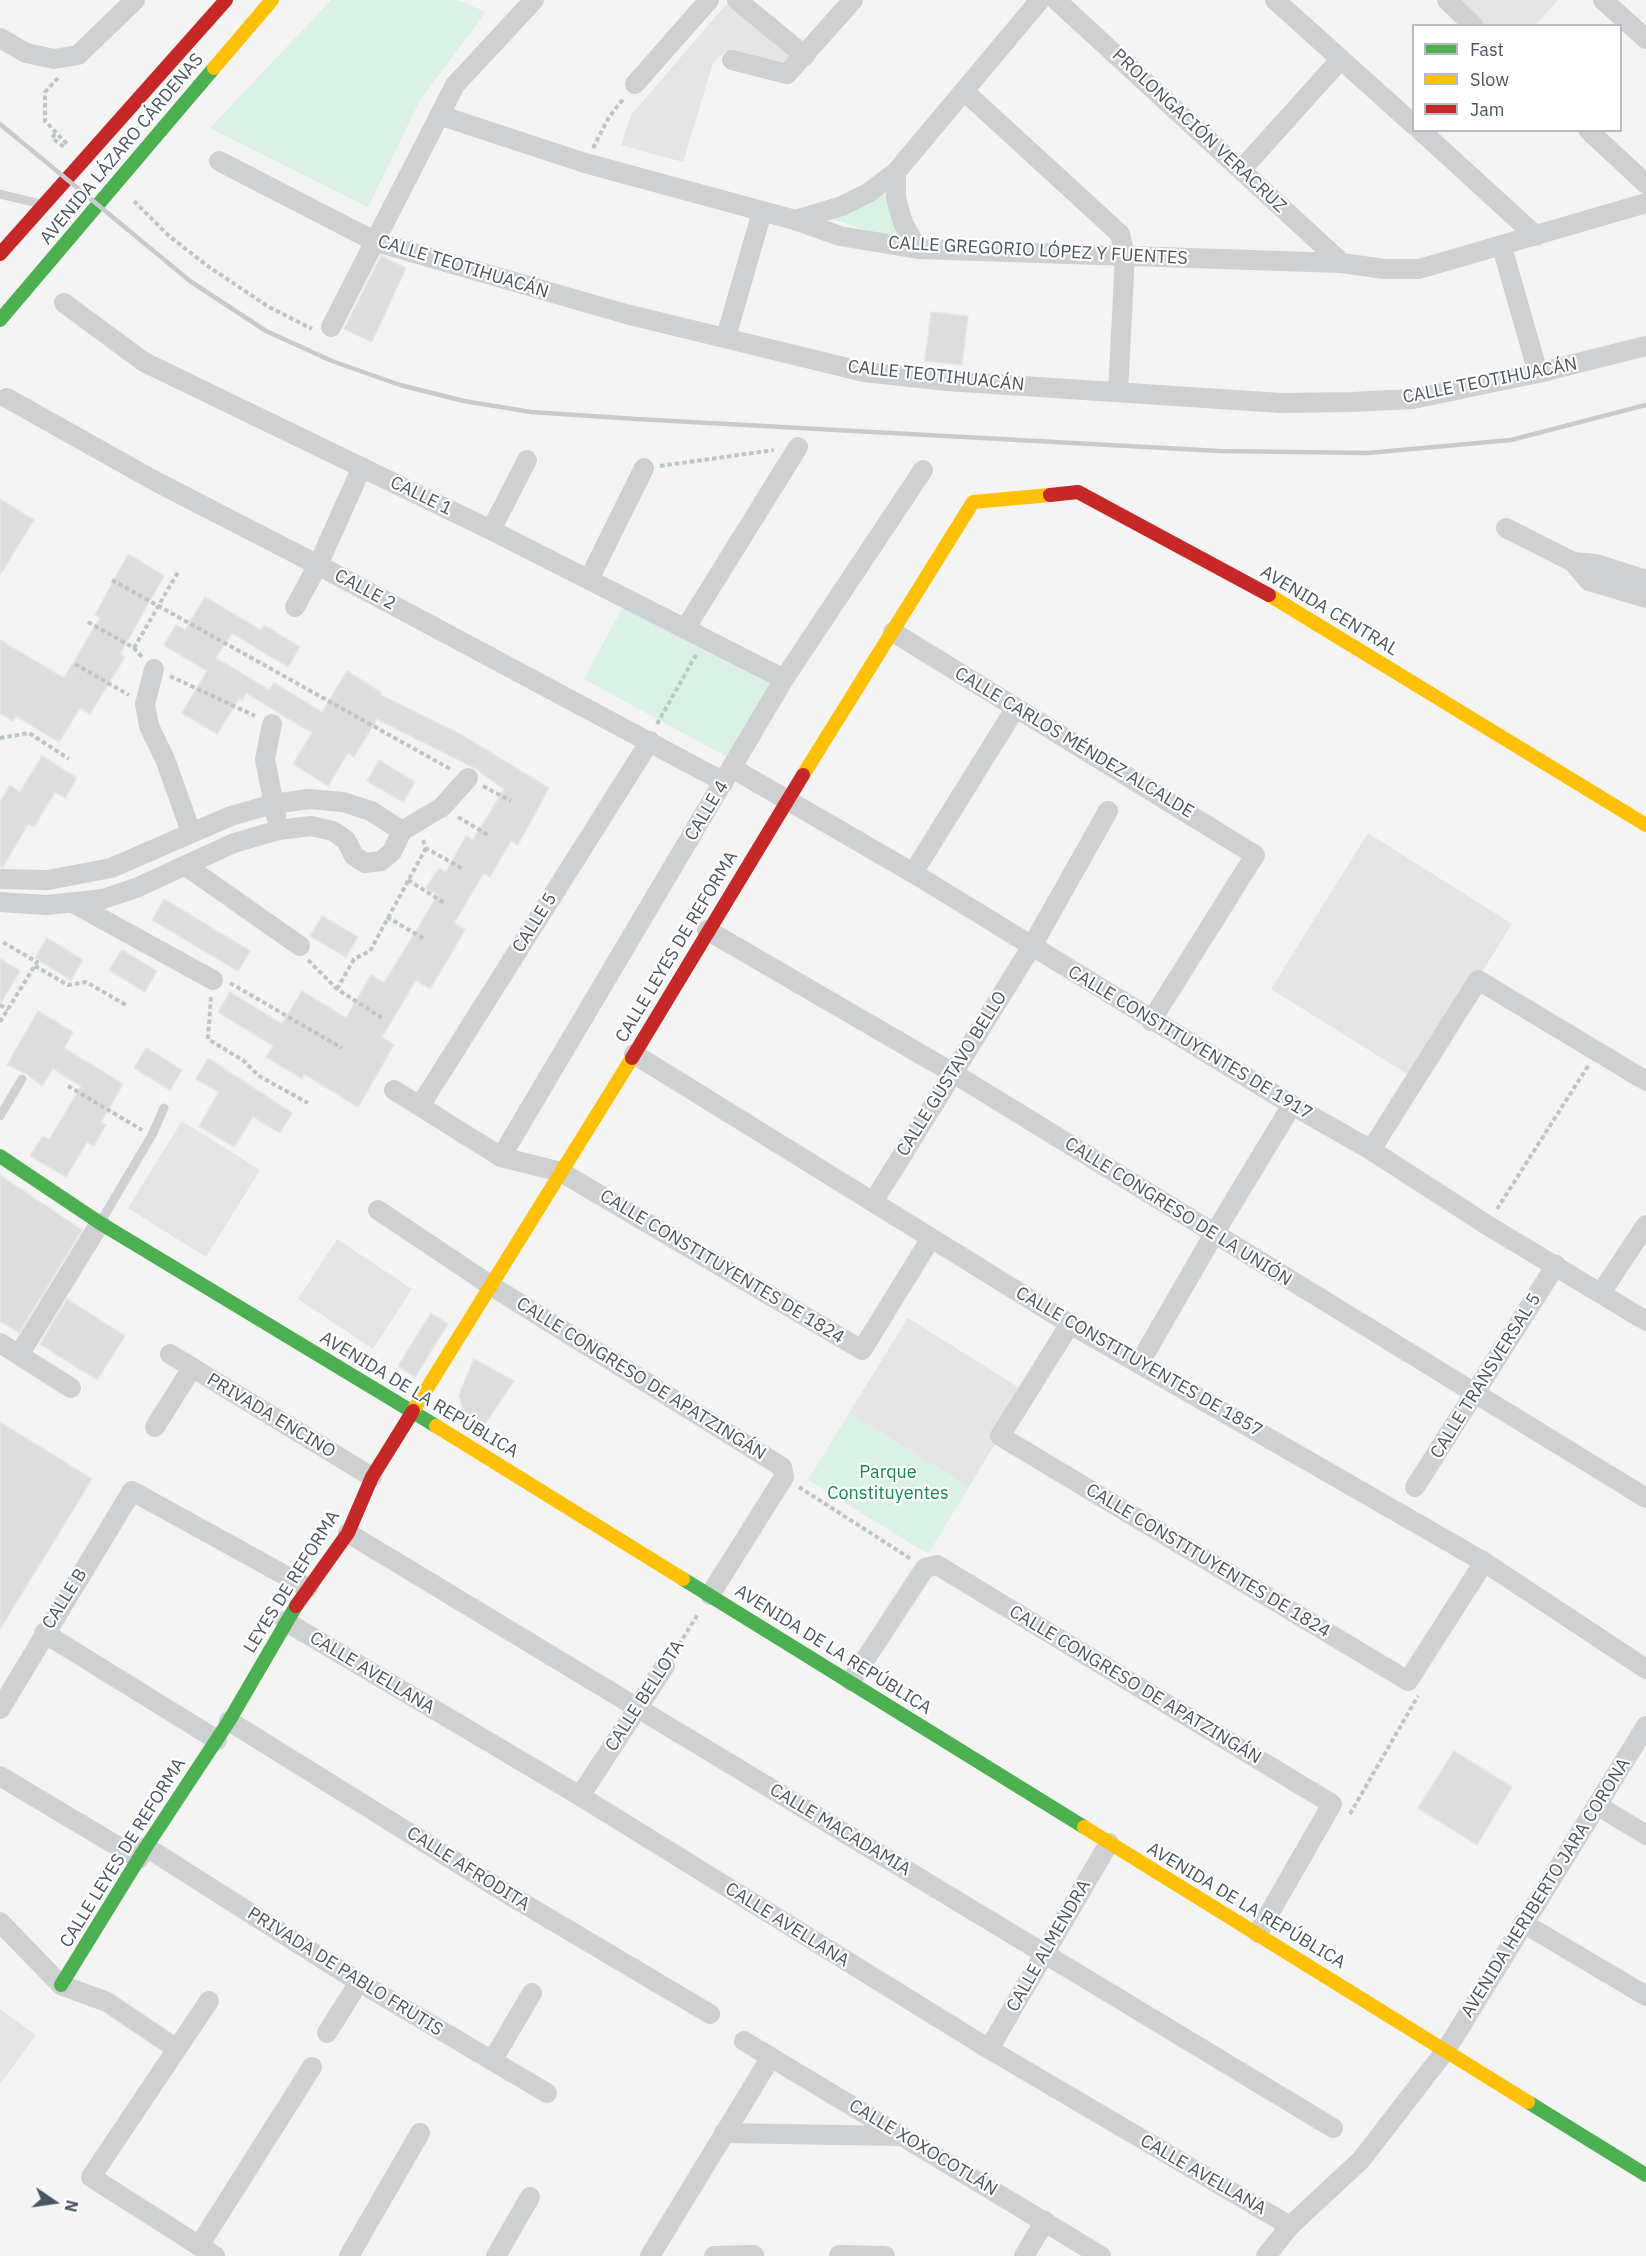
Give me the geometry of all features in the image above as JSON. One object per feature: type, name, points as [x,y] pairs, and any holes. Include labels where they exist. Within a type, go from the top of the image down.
[{"type":"main road","name":"AVENIDA LÁZARO CÁRDENAS","points":[[0,254],[226,0]]},
{"type":"main road","name":"AVENIDA LÁZARO CÁRDENAS","points":[[0,320],[272,0]]},
{"type":"main road","name":"AVENIDA CENTRAL","points":[[973,502],[1078,492],[1270,596],[1646,825]]},
{"type":"main road","name":"CALLE LEYES DE REFORMA","points":[[412,1411],[973,502]]},
{"type":"main road","name":"AVENIDA DE LA REPÚBLICA","points":[[0,1156],[100,1223],[412,1411],[1646,2175]]},
{"type":"main road","name":"LEYES DE REFORMA","points":[[217,1740],[285,1621],[348,1533],[372,1477],[412,1411]]},
{"type":"main road","name":"CALLE LEYES DE REFORMA","points":[[61,1985],[217,1740]]},
{"type":"street","points":[[0,38],[26,53],[54,59],[78,55],[135,0]]},
{"type":"street","points":[[331,327],[455,86],[534,0]]},
{"type":"street","points":[[635,84],[709,0]]},
{"type":"street","points":[[737,0],[805,56]]},
{"type":"street","points":[[732,60],[787,74],[854,0]]},
{"type":"street","points":[[795,220],[842,206],[868,193],[896,172],[1040,0]]},
{"type":"street","name":"PROLONGACIÓN VERACRUZ","points":[[1056,0],[1342,263]]},
{"type":"street","points":[[1275,0],[1412,124]]},
{"type":"street","points":[[1447,0],[1472,24]]},
{"type":"street","points":[[1603,0],[1646,39]]},
{"type":"street","points":[[1241,170],[1341,59]]},
{"type":"street","points":[[964,91],[1120,234],[1125,256],[1118,392]]},
{"type":"street","name":"CALLE GREGORIO LÓPEZ Y FUENTES","points":[[439,115],[585,163],[795,220],[840,236],[918,249],[1342,263],[1384,269],[1419,269],[1502,247],[1646,203]]},
{"type":"street","points":[[1422,132],[1536,236]]},
{"type":"street","points":[[1590,132],[1646,184]]},
{"type":"street","name":"CALLE TEOTIHUACÁN","points":[[219,161],[376,242],[626,314],[864,372],[1281,403],[1352,402],[1413,399],[1538,374],[1646,346]]},
{"type":"street","points":[[896,172],[896,198],[903,223],[918,249]]},
{"type":"street","points":[[726,337],[762,212]]},
{"type":"street","points":[[1502,247],[1538,374]]},
{"type":"street","name":"CALLE 1","points":[[64,303],[144,362],[491,530],[784,679]]},
{"type":"street","name":"CALLE 2","points":[[7,398],[153,480],[646,739],[728,775]]},
{"type":"street","points":[[685,629],[798,447]]},
{"type":"street","points":[[491,530],[527,460]]},
{"type":"street","points":[[295,607],[318,565],[362,467]]},
{"type":"street","points":[[589,579],[644,468]]},
{"type":"street","name":"CALLE 4","points":[[501,1157],[784,679],[923,470]]},
{"type":"street","points":[[1506,528],[1573,562],[1589,580],[1646,598]]},
{"type":"street","points":[[1573,562],[1596,564],[1646,580]]},
{"type":"street","name":"CALLE CARLOS MÉNDEZ ALCALDE","points":[[893,632],[1255,855],[1151,1021]]},
{"type":"street","points":[[154,669],[145,704],[149,726],[165,759],[191,832]]},
{"type":"street","points":[[914,873],[1015,709]]},
{"type":"street","points":[[272,724],[265,759],[279,830]]},
{"type":"street","name":"CALLE 5","points":[[420,1106],[646,739]]},
{"type":"street","name":"CALLE CONSTITUYENTES DE 1917","points":[[728,775],[788,800],[914,873],[1151,1021],[1371,1150],[1487,1225],[1646,1321]]},
{"type":"street","points":[[0,902],[47,905],[114,896],[234,843],[279,830],[311,826],[333,831],[346,840],[354,856],[365,863],[381,861],[392,852],[409,828],[441,807],[468,778]]},
{"type":"street","points":[[0,879],[48,880],[111,868],[191,832],[273,804],[309,799],[343,802],[371,811],[409,828]]},
{"type":"street","name":"CALLE GUSTAVO BELLO","points":[[873,1202],[1032,946],[1108,811]]},
{"type":"street","points":[[186,866],[300,946]]},
{"type":"street","points":[[73,903],[213,980]]},
{"type":"street","name":"CALLE CONGRESO DE LA UNIÓN","points":[[707,930],[953,1073],[1646,1498]]},
{"type":"street","points":[[1371,1150],[1478,980],[1646,1081]]},
{"type":"street","name":"CALLE CONSTITUYENTES DE 1857","points":[[634,1054],[1070,1324],[1484,1562],[1646,1669]]},
{"type":"street","points":[[394,1090],[501,1157],[561,1172]]},
{"type":"street","points":[[1139,1364],[1292,1105]]},
{"type":"street","name":"CALLE CONSTITUYENTES DE 1824","points":[[561,1172],[862,1350],[931,1238]]},
{"type":"street","name":"CALLE CONGRESO DE APATZINGÁN","points":[[378,1210],[490,1285],[782,1467],[784,1477]]},
{"type":"street","points":[[19,1355],[100,1223]]},
{"type":"street","points":[[1601,1293],[1646,1225]]},
{"type":"street","name":"CALLE TRANSVERSAL 5","points":[[1415,1486],[1556,1265]]},
{"type":"street","name":"CALLE CONSTITUYENTES DE 1824","points":[[1070,1324],[1000,1436],[1408,1681]]},
{"type":"street","points":[[0,1343],[71,1388]]},
{"type":"street","name":"PRIVADA ENCINO","points":[[170,1354],[372,1477]]},
{"type":"street","points":[[155,1427],[192,1368]]},
{"type":"street","points":[[710,1595],[784,1477]]},
{"type":"street","name":"CALLE B","points":[[0,1709],[132,1491],[308,1588]]},
{"type":"street","name":"CALLE MACADAMIA","points":[[348,1533],[1333,2128]]},
{"type":"street","points":[[1408,1681],[1484,1562]]},
{"type":"street","name":"CALLE CONGRESO DE APATZINGÁN","points":[[925,1568],[937,1564],[1332,1804]]},
{"type":"street","points":[[851,1682],[925,1568]]},
{"type":"street","name":"CALLE AVELLANA","points":[[285,1621],[580,1796],[989,2049],[1290,2226]]},
{"type":"street","points":[[44,1633],[217,1740]]},
{"type":"street","name":"CALLE BELLOTA","points":[[580,1796],[665,1666]]},
{"type":"street","name":"CALLE AFRODITA","points":[[229,1721],[506,1893],[710,2014]]},
{"type":"street","name":"AVENIDA HERIBERTO JARA CORONA","points":[[1266,2256],[1290,2226],[1361,2160],[1446,2050],[1646,1726]]},
{"type":"street","name":"PRIVADA DE PABLO FRUTIS","points":[[0,1776],[143,1853],[546,2093]]},
{"type":"street","points":[[1258,1933],[1332,1804]]},
{"type":"street","points":[[1597,1805],[1646,1835]]},
{"type":"street","name":"CALLE ALMENDRA","points":[[989,2049],[1109,1843]]},
{"type":"street","points":[[0,1923],[61,1985],[107,2002],[177,2049]]},
{"type":"street","points":[[1523,1923],[1646,1996]]},
{"type":"street","points":[[327,2033],[358,1982]]},
{"type":"street","points":[[492,2061],[532,1993]]},
{"type":"street","points":[[209,2001],[91,2177],[207,2251],[312,2067]]},
{"type":"street","name":"CALLE XOXOCOTLÁN","points":[[744,2041],[1101,2256]]},
{"type":"street","points":[[650,2256],[771,2057]]},
{"type":"street","points":[[349,2256],[420,2133]]},
{"type":"street","points":[[724,2133],[902,2136]]},
{"type":"street","points":[[496,2256],[530,2197]]},
{"type":"street","points":[[1024,2256],[1045,2221]]},
{"type":"street","points":[[714,2256],[753,2255]]},
{"type":"street","points":[[839,2255],[885,2256]]},
{"type":"lane","points":[[0,194],[45,205]]},
{"type":"lane","points":[[0,1116],[22,1079]]},
{"type":"lane","points":[[100,1223],[152,1135],[164,1108]]},
{"type":"path","points":[[58,137],[45,121],[45,92],[78,55]]},
{"type":"path","points":[[585,163],[609,117],[635,84]]},
{"type":"path","points":[[135,202],[169,236],[269,307],[318,331],[331,327]]},
{"type":"path","points":[[644,468],[798,447]]},
{"type":"path","points":[[134,648],[178,572]]},
{"type":"path","points":[[112,580],[511,801]]},
{"type":"path","points":[[88,622],[134,648],[154,669],[272,724]]},
{"type":"path","points":[[75,664],[145,704]]},
{"type":"path","points":[[646,739],[661,721],[687,672]]},
{"type":"path","points":[[1,737],[29,733],[69,759]]},
{"type":"path","points":[[441,807],[488,835]]},
{"type":"path","points":[[409,828],[426,848],[462,869]]},
{"type":"path","points":[[337,989],[354,959],[370,951],[426,848]]},
{"type":"path","points":[[408,880],[446,904]]},
{"type":"path","points":[[387,917],[426,940]]},
{"type":"path","points":[[1,941],[68,985],[86,982],[126,1005]]},
{"type":"path","points":[[300,946],[311,965],[337,989],[382,1018]]},
{"type":"path","points":[[0,1022],[36,964]]},
{"type":"path","points":[[308,1103],[259,1076],[244,1060],[208,1039],[213,980],[230,983],[342,1048]]},
{"type":"path","points":[[0,1005],[8,1010]]},
{"type":"path","points":[[1487,1225],[1597,1052]]},
{"type":"path","points":[[68,1086],[152,1135]]},
{"type":"path","points":[[784,1477],[925,1568]]},
{"type":"path","name":"CALLE BELLOTA","points":[[665,1666],[710,1595]]},
{"type":"path","points":[[1332,1804],[1350,1815],[1422,1689],[1408,1681]]},
{"type":"shaded area","points":[[730,0],[801,53],[792,67],[725,52],[713,63],[683,162],[621,145],[631,115]]},
{"type":"shaded area","points":[[1458,0],[1558,0],[1537,24],[1485,24]]},
{"type":"shaded area","points":[[1368,833],[1512,924],[1415,1079],[1271,989]]},
{"type":"shaded area","points":[[182,1121],[260,1170],[206,1257],[128,1208]]},
{"type":"shaded area","points":[[337,1239],[412,1289],[373,1349],[298,1299]]},
{"type":"shaded area","points":[[908,1318],[1026,1392],[969,1487],[849,1413]]},
{"type":"shaded area","points":[[0,2009],[36,2035],[0,2084]]},
{"type":"green space","points":[[331,0],[457,0],[486,12],[420,100],[368,207],[210,128]]},
{"type":"green space","points":[[900,185],[909,239],[872,232],[836,220],[835,214],[862,205]]},
{"type":"green space","points":[[626,601],[780,685],[738,763],[584,679]]},
{"type":"green space","name":"Parque Constituyentes","points":[[849,1413],[969,1487],[928,1554],[808,1480]]},
{"type":"building","points":[[381,256],[406,268],[372,342],[344,329]]},
{"type":"building","points":[[931,312],[968,316],[962,365],[925,361]]},
{"type":"building","points":[[0,499],[34,520],[0,575]]},
{"type":"building","points":[[128,554],[164,576],[120,654],[125,657],[90,714],[80,708],[59,742],[16,716],[13,721],[0,713],[0,640],[64,678],[100,618],[95,615]]},
{"type":"building","points":[[205,597],[261,630],[264,625],[300,647],[288,667],[232,633],[216,658],[269,690],[274,683],[322,712],[347,671],[382,693],[381,695],[460,734],[549,788],[518,845],[511,841],[490,877],[484,873],[454,923],[465,930],[430,989],[416,980],[382,1037],[394,1045],[358,1107],[304,1074],[302,1079],[266,1057],[273,1046],[218,1012],[230,992],[282,1024],[302,991],[346,1018],[371,975],[384,983],[438,895],[426,888],[439,868],[446,872],[466,836],[473,840],[504,789],[476,769],[377,719],[354,757],[348,753],[328,786],[293,764],[312,733],[246,693],[242,701],[239,699],[217,734],[182,713],[207,671],[164,645],[176,625],[185,630]]},
{"type":"building","points":[[42,756],[77,778],[65,798],[55,792],[34,827],[28,824],[3,867],[0,867],[0,802],[10,785],[20,792]]},
{"type":"building","points":[[379,760],[415,782],[403,802],[367,781]]},
{"type":"building","points":[[164,899],[250,951],[238,971],[152,920]]},
{"type":"building","points":[[322,916],[358,937],[346,957],[310,936]]},
{"type":"building","points":[[47,938],[83,960],[71,980],[35,958]]},
{"type":"building","points":[[122,950],[157,971],[145,992],[109,970]]},
{"type":"building","points":[[0,959],[20,971],[0,1004]]},
{"type":"building","points":[[38,1011],[73,1032],[64,1048],[123,1084],[101,1122],[106,1125],[94,1146],[87,1142],[66,1177],[30,1156],[43,1136],[49,1140],[81,1086],[53,1069],[42,1086],[25,1073],[7,1065]]},
{"type":"building","points":[[146,1048],[182,1070],[170,1090],[134,1068]]},
{"type":"building","points":[[208,1058],[292,1113],[280,1133],[253,1117],[234,1147],[199,1126],[219,1092],[196,1079]]},
{"type":"building","points":[[0,1175],[82,1230],[19,1333],[0,1321]]},
{"type":"building","points":[[67,1299],[125,1336],[97,1380],[40,1344]]},
{"type":"building","points":[[431,1313],[448,1324],[415,1377],[398,1366]]},
{"type":"building","points":[[474,1359],[514,1381],[479,1433],[466,1419],[459,1395]]},
{"type":"building","points":[[0,1422],[92,1479],[0,1629]]},
{"type":"building","points":[[1454,1751],[1512,1787],[1477,1845],[1418,1808]]},
{"type":"railway","points":[[0,124],[190,281],[266,331],[332,361],[400,385],[464,401],[531,412],[636,419],[1219,451],[1368,453],[1511,440],[1646,405]]},
{"type":"traffic: fast","points":[[0,320],[214,68]]},
{"type":"traffic: fast","points":[[0,1156],[100,1223],[436,1426]]},
{"type":"traffic: fast","points":[[683,1579],[1084,1827]]},
{"type":"traffic: fast","points":[[61,1985],[146,1847],[229,1721],[296,1606]]},
{"type":"traffic: fast","points":[[1528,2102],[1646,2175]]},
{"type":"traffic: slow","points":[[214,68],[272,0]]},
{"type":"traffic: slow","points":[[803,775],[973,502],[1050,495]]},
{"type":"traffic: slow","points":[[1269,595],[1646,825]]},
{"type":"traffic: slow","points":[[413,1411],[632,1058]]},
{"type":"traffic: slow","points":[[436,1426],[683,1579]]},
{"type":"traffic: slow","points":[[1084,1827],[1528,2102]]},
{"type":"traffic: jam","points":[[0,254],[226,0]]},
{"type":"traffic: jam","points":[[1050,495],[1078,492],[1269,595]]},
{"type":"traffic: jam","points":[[632,1058],[803,775]]},
{"type":"traffic: jam","points":[[296,1606],[348,1533],[372,1477],[413,1411]]}]
